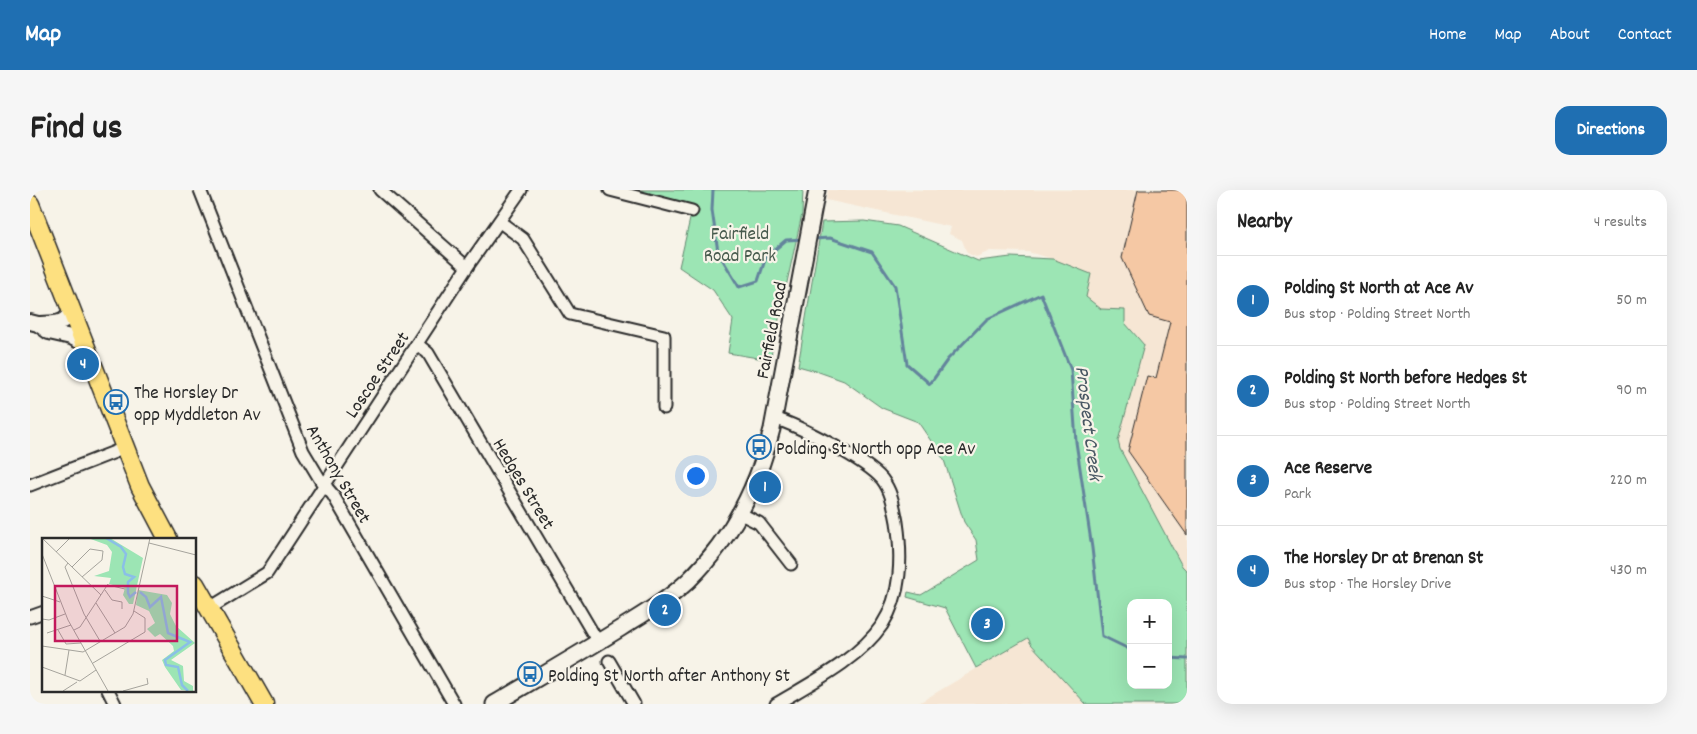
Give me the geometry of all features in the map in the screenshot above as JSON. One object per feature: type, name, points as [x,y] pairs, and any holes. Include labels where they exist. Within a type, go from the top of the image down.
[{"type":"main road","name":"Fairfield Road","points":[[494,704],[662,603],[690,579],[718,547],[754,485],[765,455],[774,418],[817,190]]},
{"type":"main road","points":[[30,204],[144,495],[167,538]]},
{"type":"main road","points":[[196,586],[264,704]]},
{"type":"street","name":"Anthony Street","points":[[200,190],[303,451],[333,495],[454,704]]},
{"type":"street","points":[[380,190],[467,267]]},
{"type":"street","name":"Loscoe Street","points":[[210,608],[267,573],[467,267],[521,190]]},
{"type":"street","points":[[610,190],[692,211]]},
{"type":"street","points":[[500,222],[523,240],[570,314],[664,336],[664,408]]},
{"type":"street","points":[[34,323],[55,324],[62,322],[68,316],[71,307]]},
{"type":"street","points":[[34,323],[49,332],[85,344]]},
{"type":"street","name":"Hedges Street","points":[[417,344],[428,353],[598,642]]},
{"type":"street","points":[[774,418],[802,429],[855,458],[882,480],[893,500],[899,536],[900,563],[894,598],[882,625],[875,634],[856,653],[823,676],[776,704]]},
{"type":"street","points":[[30,485],[125,448]]},
{"type":"street","points":[[739,513],[759,523],[792,564]]},
{"type":"street","points":[[30,617],[42,613]]},
{"type":"street","points":[[609,661],[634,704]]},
{"type":"street","points":[[109,692],[115,704]]},
{"type":"shaded area","points":[[828,190],[1187,190],[1187,571],[1182,566],[1120,449],[1118,441],[1144,345],[1125,323],[1124,310],[1101,309],[1086,297],[1053,259],[1028,252],[990,251],[976,257],[967,253],[962,240],[949,234],[951,227],[826,200]]},
{"type":"shaded area","points":[[1028,638],[1031,644],[1086,704],[917,704]]},
{"type":"green space","name":"Fairfield Road Park","points":[[630,190],[803,190],[802,214],[770,360],[728,353],[733,320],[713,290],[679,267],[693,206]]},
{"type":"green space","points":[[864,221],[898,226],[978,261],[1011,257],[1053,259],[1091,274],[1086,297],[1101,309],[1125,310],[1125,323],[1144,345],[1118,441],[1120,449],[1182,566],[1187,571],[1187,704],[1086,704],[1031,644],[1028,638],[976,668],[945,608],[907,597],[908,592],[921,595],[979,560],[976,540],[964,522],[944,460],[918,422],[882,408],[844,381],[798,366],[822,222]]},
{"type":"building","points":[[1138,190],[1187,190],[1187,535],[1128,451],[1147,376],[1156,378],[1170,322],[1149,316],[1122,258]]},
{"type":"waterway","name":"Prospect Creek","points":[[713,190],[712,210],[718,252],[739,287],[758,281],[766,257],[786,240],[804,239]]},
{"type":"waterway","name":"Prospect Creek","points":[[813,239],[830,238],[872,252],[895,286],[907,364],[930,384],[948,359],[987,319],[1041,294],[1071,370],[1076,442],[1092,548],[1102,636],[1127,648]]},
{"type":"waterway","name":"Prospect Creek","points":[[1172,658],[1187,659]]},
{"type":"place","name":"The Horsley Dr at Brenan St","points":[[83,364]]},
{"type":"place","name":"The Horsley Dr opp Myddleton Av","points":[[116,402]]},
{"type":"place","name":"Polding St North opp Ace Av","points":[[759,447]]},
{"type":"place","name":"Polding St North at Ace Av","points":[[765,487]]},
{"type":"place","name":"Polding St North before Hedges St","points":[[665,610]]},
{"type":"place","name":"Ace Reserve","points":[[987,624]]},
{"type":"place","name":"Polding St North after Anthony St","points":[[530,674]]}]
